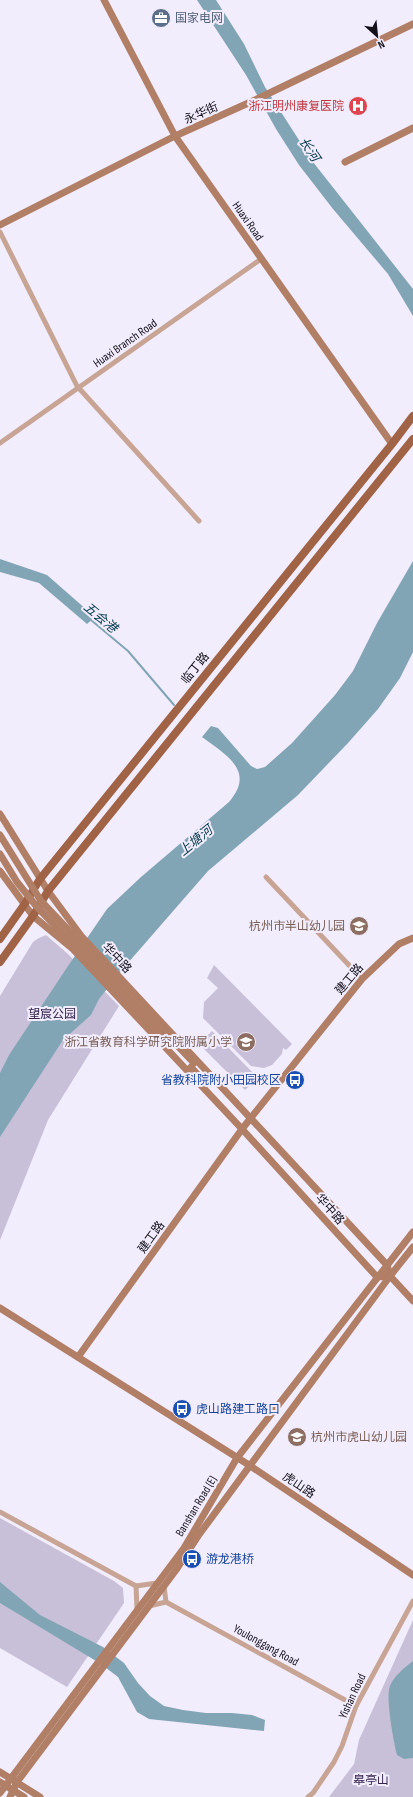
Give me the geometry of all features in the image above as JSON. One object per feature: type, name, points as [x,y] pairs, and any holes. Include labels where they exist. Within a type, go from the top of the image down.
[{"type":"main road","name":"Huaxi Road","points":[[104,0],[176,136],[392,444]]},
{"type":"main road","name":"永华街","points":[[0,225],[176,136],[255,100],[413,24]]},
{"type":"main road","points":[[346,162],[413,128]]},
{"type":"main road","name":"临丁路","points":[[0,939],[40,879],[392,444],[413,416]]},
{"type":"main road","name":"临丁路","points":[[0,962],[33,916],[48,891],[413,439]]},
{"type":"main road","name":"华中路","points":[[0,814],[40,879],[82,937],[387,1264],[390,1276],[413,1301]]},
{"type":"main road","name":"华中路","points":[[0,835],[41,901],[193,1065],[226,1111]]},
{"type":"main road","name":"华中路","points":[[0,854],[17,882],[37,907],[193,1065],[236,1103]]},
{"type":"main road","name":"华中路","points":[[0,871],[33,916],[73,949],[226,1111],[377,1277]]},
{"type":"main road","name":"建工路","points":[[78,1357],[242,1129],[362,979],[399,944],[413,938]]},
{"type":"main road","name":"Banshan Road (E)","points":[[0,1793],[5,1782],[86,1676],[149,1606],[160,1584],[184,1548],[237,1458],[413,1232]]},
{"type":"main road","name":"Banshan Road (E)","points":[[12,1794],[17,1782],[91,1682],[137,1609],[160,1584],[413,1247]]},
{"type":"main road","points":[[377,1277],[390,1276]]},
{"type":"main road","points":[[0,1308],[78,1357]]},
{"type":"main road","name":"虎山路","points":[[78,1357],[249,1465],[413,1575]]},
{"type":"main road","points":[[0,1772],[12,1794],[24,1797]]},
{"type":"main road","points":[[5,1782],[17,1782],[40,1797]]},
{"type":"street","points":[[0,232],[79,387],[200,521]]},
{"type":"street","name":"Huaxi Branch Road","points":[[0,443],[261,259]]},
{"type":"street","points":[[266,877],[362,979]]},
{"type":"street","points":[[0,1512],[136,1586],[160,1584],[166,1602],[149,1606]]},
{"type":"street","points":[[136,1586],[137,1609]]},
{"type":"street","name":"Yishan Road","points":[[308,1797],[313,1793],[334,1762],[342,1746],[356,1706],[413,1601]]},
{"type":"street","name":"Youlonggang Road","points":[[166,1602],[356,1706]]},
{"type":"green space","name":"望宸公园","points":[[46,935],[68,954],[119,1006],[48,1120],[0,1240],[0,996],[33,942]]},
{"type":"green space","points":[[214,965],[292,1044],[286,1050],[283,1048],[282,1054],[272,1065],[264,1068],[251,1066],[203,1018],[204,1002],[218,988],[207,978]]},
{"type":"green space","points":[[212,1031],[258,1078],[245,1090],[199,1044]]},
{"type":"green space","points":[[0,1518],[114,1581],[123,1588],[124,1603],[67,1687],[0,1648]]},
{"type":"green space","name":"皋亭山","points":[[413,1620],[413,1797],[329,1797],[354,1764],[359,1740]]},
{"type":"water","points":[[197,0],[216,0],[244,44],[265,87],[313,162],[413,289],[413,316],[388,274],[333,209],[299,165],[276,129],[246,75]]},
{"type":"water","points":[[0,559],[47,575],[95,617],[87,624],[39,583],[0,572]]},
{"type":"water","name":"上塘河","points":[[413,561],[413,652],[400,678],[378,709],[298,795],[208,871],[127,964],[99,999],[91,1015],[63,1040],[0,1137],[0,1073],[9,1055],[107,909],[141,877],[229,802],[237,791],[240,781],[239,773],[235,765],[220,750],[202,737],[211,726],[218,728],[251,766],[257,769],[265,767],[292,743],[335,695],[353,671],[377,623]]},
{"type":"water","points":[[0,1582],[40,1615],[103,1647],[124,1663],[138,1683],[150,1696],[164,1706],[206,1713],[252,1715],[265,1720],[264,1731],[149,1719],[137,1712],[118,1677],[101,1664],[0,1603]]},
{"type":"water","points":[[413,1661],[413,1758],[404,1759],[397,1755],[390,1720],[389,1692],[390,1686],[394,1679]]},
{"type":"waterway","name":"五会港","points":[[91,620],[128,651],[174,705]]},
{"type":"place","name":"国家电网","points":[[161,18]]},
{"type":"place","name":"浙江明州康复医院","points":[[358,106]]},
{"type":"place","name":"杭州市半山幼儿园","points":[[359,926]]},
{"type":"place","name":"浙江省教育科学研究院附属小学","points":[[246,1042]]},
{"type":"place","name":"省教科院附小田园校区","points":[[295,1080]]},
{"type":"place","name":"虎山路建工路口","points":[[182,1409]]},
{"type":"place","name":"杭州市虎山幼儿园","points":[[297,1437]]},
{"type":"place","name":"游龙港桥","points":[[192,1559]]},
{"type":"water label","name":"长河","points":[[310,149]]}]
